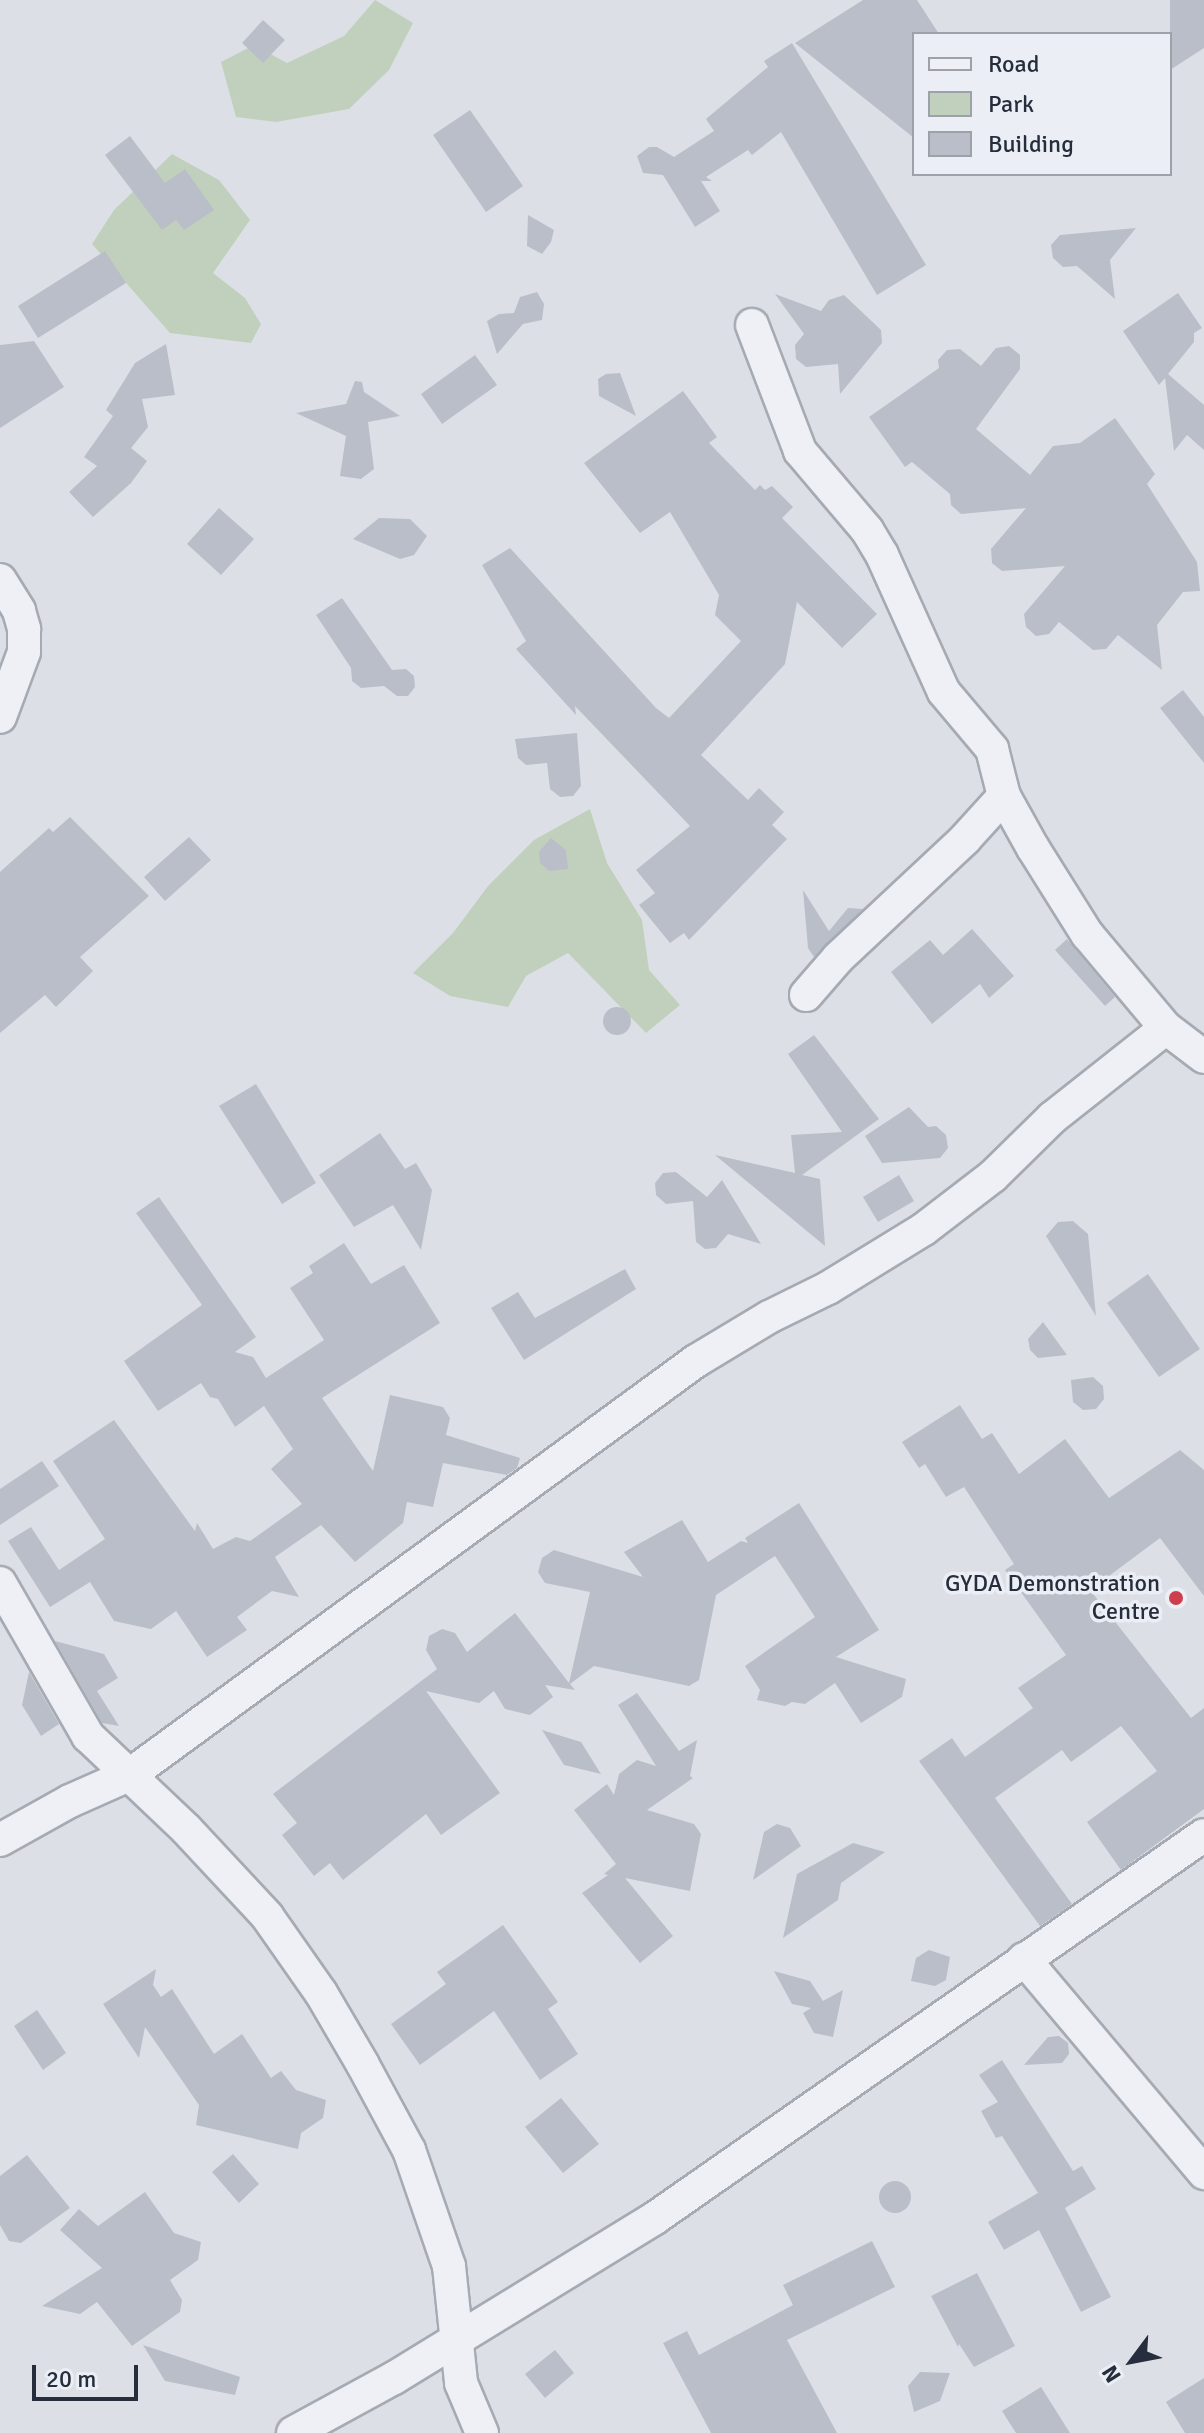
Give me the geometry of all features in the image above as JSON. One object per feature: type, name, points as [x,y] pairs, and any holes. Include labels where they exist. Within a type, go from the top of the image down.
[{"type":"street","points":[[752,325],[800,451],[867,530],[882,555],[944,692],[992,749],[1004,796],[1087,934],[1166,1028],[1204,1057]]},
{"type":"street","points":[[0,580],[19,611],[24,629],[24,652],[0,717]]},
{"type":"street","points":[[806,995],[838,958],[965,839],[1004,796]]},
{"type":"street","points":[[0,1840],[70,1801],[131,1774],[696,1361],[769,1317],[828,1288],[924,1229],[993,1176],[1052,1118],[1166,1028]]},
{"type":"street","points":[[0,1583],[88,1736],[131,1774],[267,1916],[321,1993],[363,2065],[409,2150],[449,2266],[454,2339],[461,2383],[482,2433]]},
{"type":"street","points":[[293,2433],[394,2378],[655,2218],[1204,1835]]},
{"type":"street","points":[[1024,1959],[1204,2173]]},
{"type":"green space","points":[[375,0],[413,23],[389,70],[349,109],[276,122],[236,117],[221,62],[254,45],[287,63],[344,36]]},
{"type":"green space","points":[[172,154],[219,180],[250,220],[213,273],[245,298],[261,324],[251,343],[170,333],[92,244],[114,210]]},
{"type":"green space","points":[[590,809],[607,863],[642,920],[649,970],[680,1005],[646,1033],[568,953],[526,976],[508,1007],[450,996],[413,973],[453,933],[488,886],[534,840]]},
{"type":"building","points":[[863,0],[917,0],[938,32],[912,32],[912,136],[795,43]]},
{"type":"building","points":[[1170,0],[1204,0],[1204,48],[1172,69]]},
{"type":"building","points":[[263,20],[285,40],[263,63],[242,43]]},
{"type":"building","points":[[792,43],[926,265],[877,295],[781,132],[752,155],[748,150],[706,177],[712,181],[701,181],[720,211],[695,227],[663,175],[643,173],[637,156],[649,147],[657,147],[674,157],[714,131],[706,119],[768,67],[764,61]]},
{"type":"building","points":[[470,110],[523,186],[486,212],[433,135]]},
{"type":"building","points":[[130,136],[165,183],[185,169],[214,210],[184,230],[176,220],[162,230],[105,155]]},
{"type":"building","points":[[528,215],[554,230],[551,242],[542,254],[527,246]]},
{"type":"building","points":[[1136,228],[1110,260],[1115,299],[1077,266],[1063,267],[1053,258],[1051,245],[1060,235]]},
{"type":"building","points":[[105,251],[126,283],[38,338],[18,306]]},
{"type":"building","points":[[537,292],[544,304],[542,320],[523,324],[497,354],[487,321],[499,314],[514,313],[520,297]]},
{"type":"building","points":[[1178,293],[1202,328],[1194,333],[1194,342],[1168,374],[1204,405],[1204,450],[1187,435],[1174,451],[1165,378],[1159,385],[1123,331]]},
{"type":"building","points":[[775,294],[821,311],[829,300],[844,295],[881,330],[882,343],[840,394],[838,364],[806,367],[796,359],[795,345],[804,334]]},
{"type":"building","points":[[34,341],[64,387],[0,428],[0,345]]},
{"type":"building","points":[[166,344],[175,395],[142,399],[148,427],[131,448],[147,461],[131,483],[93,517],[69,492],[97,466],[84,457],[113,416],[106,410],[135,363]]},
{"type":"building","points":[[1009,346],[1020,355],[1020,369],[976,429],[1030,475],[1053,446],[1080,443],[1115,418],[1155,474],[1147,484],[1197,562],[1200,591],[1183,592],[1157,625],[1162,670],[1118,635],[1106,649],[1093,650],[1059,622],[1049,634],[1036,636],[1026,627],[1024,614],[1065,566],[1002,571],[992,563],[991,549],[1026,508],[961,514],[951,505],[950,494],[912,462],[905,467],[869,417],[939,368],[938,360],[947,350],[960,349],[981,366],[996,348]]},
{"type":"building","points":[[475,355],[497,385],[442,424],[421,394]]},
{"type":"building","points":[[620,373],[636,416],[599,396],[598,379],[606,374]]},
{"type":"building","points":[[355,381],[362,382],[364,392],[400,416],[368,422],[374,469],[361,479],[340,476],[346,436],[296,413],[346,404]]},
{"type":"building","points":[[683,391],[717,437],[709,443],[755,490],[760,485],[765,490],[772,486],[793,507],[782,518],[877,614],[842,648],[797,602],[785,664],[701,755],[748,800],[759,788],[784,812],[772,825],[787,839],[689,940],[684,933],[670,943],[639,905],[655,893],[636,870],[690,826],[575,706],[576,715],[516,649],[526,641],[482,565],[510,548],[656,708],[669,718],[741,641],[715,615],[719,595],[670,512],[640,533],[584,463]]},
{"type":"building","points":[[219,508],[254,539],[221,575],[187,544]]},
{"type":"building","points":[[379,518],[410,519],[427,536],[414,555],[400,559],[353,539]]},
{"type":"building","points":[[342,598],[392,670],[406,669],[414,676],[415,687],[408,696],[397,696],[384,686],[361,688],[352,681],[351,668],[316,615]]},
{"type":"building","points":[[1183,690],[1204,717],[1204,763],[1160,708]]},
{"type":"building","points":[[577,733],[581,786],[573,796],[560,797],[550,789],[547,763],[526,765],[518,758],[515,739]]},
{"type":"building","points":[[70,817],[149,896],[80,957],[93,971],[56,1007],[45,995],[0,1033],[0,872],[49,828],[53,832]]},
{"type":"building","points":[[189,837],[211,860],[165,901],[144,877]]},
{"type":"building","points":[[551,838],[566,850],[568,869],[549,871],[540,863],[539,852]]},
{"type":"building","points":[[803,890],[829,931],[848,908],[863,909],[814,957],[808,948]]},
{"type":"building","points":[[972,929],[1014,976],[989,998],[980,984],[932,1024],[891,972],[930,940],[943,955]]},
{"type":"building","points":[[1067,939],[1115,997],[1105,1006],[1055,950]]},
{"type":"building","points":[[617,1007],[627,1011],[631,1021],[627,1031],[617,1035],[607,1031],[603,1021],[607,1011]]},
{"type":"building","points":[[814,1035],[879,1119],[802,1175],[820,1179],[825,1246],[715,1155],[795,1173],[791,1135],[842,1132],[788,1054]]},
{"type":"building","points":[[256,1084],[316,1183],[282,1204],[219,1106]]},
{"type":"building","points":[[909,1107],[928,1127],[936,1126],[946,1135],[948,1148],[940,1158],[882,1163],[865,1136]]},
{"type":"building","points":[[380,1133],[405,1169],[416,1163],[432,1190],[421,1250],[393,1205],[354,1227],[319,1175]]},
{"type":"building","points":[[676,1172],[707,1197],[722,1180],[761,1244],[728,1234],[716,1248],[705,1249],[696,1242],[693,1201],[666,1204],[656,1195],[655,1183],[663,1173]]},
{"type":"building","points":[[899,1175],[914,1201],[878,1222],[863,1197]]},
{"type":"building","points":[[159,1197],[256,1337],[235,1352],[253,1357],[266,1378],[324,1340],[290,1288],[313,1273],[309,1266],[344,1243],[371,1284],[404,1265],[440,1323],[322,1398],[373,1471],[390,1395],[443,1407],[450,1418],[446,1435],[520,1458],[517,1468],[507,1475],[443,1463],[433,1507],[407,1502],[403,1523],[355,1562],[321,1525],[275,1557],[299,1597],[272,1591],[237,1617],[247,1630],[207,1657],[176,1611],[151,1629],[114,1621],[90,1582],[50,1607],[8,1541],[31,1527],[59,1570],[105,1539],[53,1461],[114,1420],[195,1531],[197,1523],[213,1549],[236,1537],[250,1541],[302,1504],[271,1469],[293,1449],[264,1406],[235,1427],[218,1399],[210,1397],[201,1383],[158,1411],[124,1361],[202,1305],[136,1213]]},
{"type":"building","points":[[1073,1221],[1088,1234],[1096,1316],[1046,1236],[1058,1222]]},
{"type":"building","points":[[625,1269],[636,1289],[524,1360],[491,1308],[518,1292],[535,1318]]},
{"type":"building","points":[[1148,1274],[1200,1349],[1159,1377],[1107,1303]]},
{"type":"building","points":[[1043,1322],[1067,1355],[1038,1358],[1030,1350],[1028,1339]]},
{"type":"building","points":[[1093,1377],[1103,1386],[1104,1399],[1096,1409],[1083,1410],[1073,1402],[1071,1380]]},
{"type":"building","points":[[960,1405],[982,1439],[992,1433],[1019,1474],[1065,1439],[1109,1498],[1180,1450],[1204,1470],[1204,1596],[1160,1538],[1090,1590],[1191,1718],[1204,1708],[1204,1809],[1121,1870],[1087,1822],[1157,1771],[1121,1726],[1071,1762],[1062,1750],[995,1798],[1072,1904],[1040,1926],[919,1761],[952,1738],[965,1757],[1033,1708],[1018,1688],[1066,1655],[1005,1570],[1014,1564],[964,1487],[946,1497],[925,1464],[919,1468],[902,1442]]},
{"type":"building","points":[[42,1461],[59,1486],[0,1525],[0,1489]]},
{"type":"building","points":[[799,1503],[879,1630],[836,1657],[906,1679],[902,1697],[861,1723],[835,1683],[805,1704],[792,1702],[785,1706],[757,1700],[760,1690],[745,1666],[815,1617],[775,1556],[716,1595],[699,1680],[689,1686],[594,1666],[570,1684],[575,1690],[545,1685],[553,1697],[530,1715],[505,1709],[494,1691],[479,1703],[426,1691],[500,1793],[441,1835],[426,1814],[343,1880],[330,1863],[314,1876],[282,1835],[297,1823],[273,1794],[437,1669],[426,1650],[429,1636],[442,1629],[455,1633],[467,1652],[515,1613],[569,1683],[590,1592],[545,1583],[538,1572],[542,1558],[554,1550],[643,1577],[624,1552],[682,1520],[708,1562],[741,1541],[748,1543],[745,1538]]},
{"type":"building","points":[[55,1641],[104,1654],[118,1678],[97,1691],[119,1726],[102,1723]]},
{"type":"building","points":[[29,1672],[59,1724],[41,1736],[22,1705]]},
{"type":"building","points":[[637,1693],[679,1751],[697,1740],[690,1776],[693,1778],[647,1810],[694,1824],[701,1834],[690,1891],[625,1878],[673,1936],[640,1963],[582,1893],[608,1875],[604,1874],[616,1864],[574,1810],[607,1784],[614,1795],[619,1774],[637,1760],[656,1766],[618,1705]]},
{"type":"building","points":[[542,1730],[581,1742],[601,1774],[564,1765]]},
{"type":"building","points":[[777,1824],[790,1828],[801,1846],[753,1880],[764,1832]]},
{"type":"building","points":[[853,1843],[885,1852],[841,1883],[838,1900],[783,1938],[797,1874]]},
{"type":"building","points":[[503,1925],[558,2002],[548,2009],[578,2054],[540,2080],[494,2011],[420,2065],[391,2024],[446,1984],[437,1972]]},
{"type":"building","points":[[929,1950],[950,1957],[946,1980],[935,1986],[911,1981],[916,1958]]},
{"type":"building","points":[[156,1969],[153,1985],[161,1997],[172,1989],[214,2054],[242,2034],[271,2078],[281,2071],[296,2090],[326,2100],[323,2118],[301,2133],[298,2149],[196,2125],[199,2105],[145,2027],[139,2058],[103,2004]]},
{"type":"building","points":[[774,1971],[810,1981],[823,2001],[843,1990],[833,2037],[814,2033],[803,2013],[811,2008],[792,2004]]},
{"type":"building","points":[[37,2010],[66,2053],[43,2070],[14,2026]]},
{"type":"building","points":[[1059,2036],[1068,2043],[1069,2054],[1062,2063],[1024,2065],[1048,2037]]},
{"type":"building","points":[[1002,2060],[1073,2171],[1082,2166],[1096,2189],[1065,2208],[1111,2297],[1081,2312],[1039,2230],[1004,2250],[988,2222],[1038,2193],[1002,2136],[996,2138],[981,2111],[998,2102],[979,2075]]},
{"type":"building","points":[[561,2098],[599,2144],[563,2173],[525,2127]]},
{"type":"building","points":[[233,2154],[259,2184],[239,2203],[212,2172]]},
{"type":"building","points":[[27,2155],[70,2208],[21,2243],[9,2241],[0,2225],[0,2176]]},
{"type":"building","points":[[895,2181],[906,2186],[911,2197],[906,2208],[895,2213],[884,2208],[879,2197],[884,2186]]},
{"type":"building","points":[[145,2192],[174,2233],[201,2242],[198,2260],[170,2280],[182,2300],[180,2312],[132,2346],[97,2302],[80,2314],[42,2306],[102,2268],[60,2230],[79,2209],[98,2226]]},
{"type":"building","points":[[872,2241],[895,2287],[787,2340],[837,2433],[711,2433],[663,2343],[687,2331],[699,2355],[793,2305],[783,2285]]},
{"type":"building","points":[[977,2273],[1015,2346],[974,2367],[959,2344],[958,2347],[931,2296]]},
{"type":"building","points":[[143,2345],[240,2377],[235,2395],[165,2381]]},
{"type":"building","points":[[555,2350],[574,2373],[545,2398],[525,2374]]},
{"type":"building","points":[[920,2372],[950,2373],[940,2401],[914,2412],[908,2386]]},
{"type":"building","points":[[1204,2378],[1204,2433],[1185,2433],[1166,2402]]},
{"type":"building","points":[[1041,2387],[1070,2433],[1016,2433],[1002,2411]]},
{"type":"place","name":"GYDA Demonstration Centre","points":[[1176,1598]]}]
